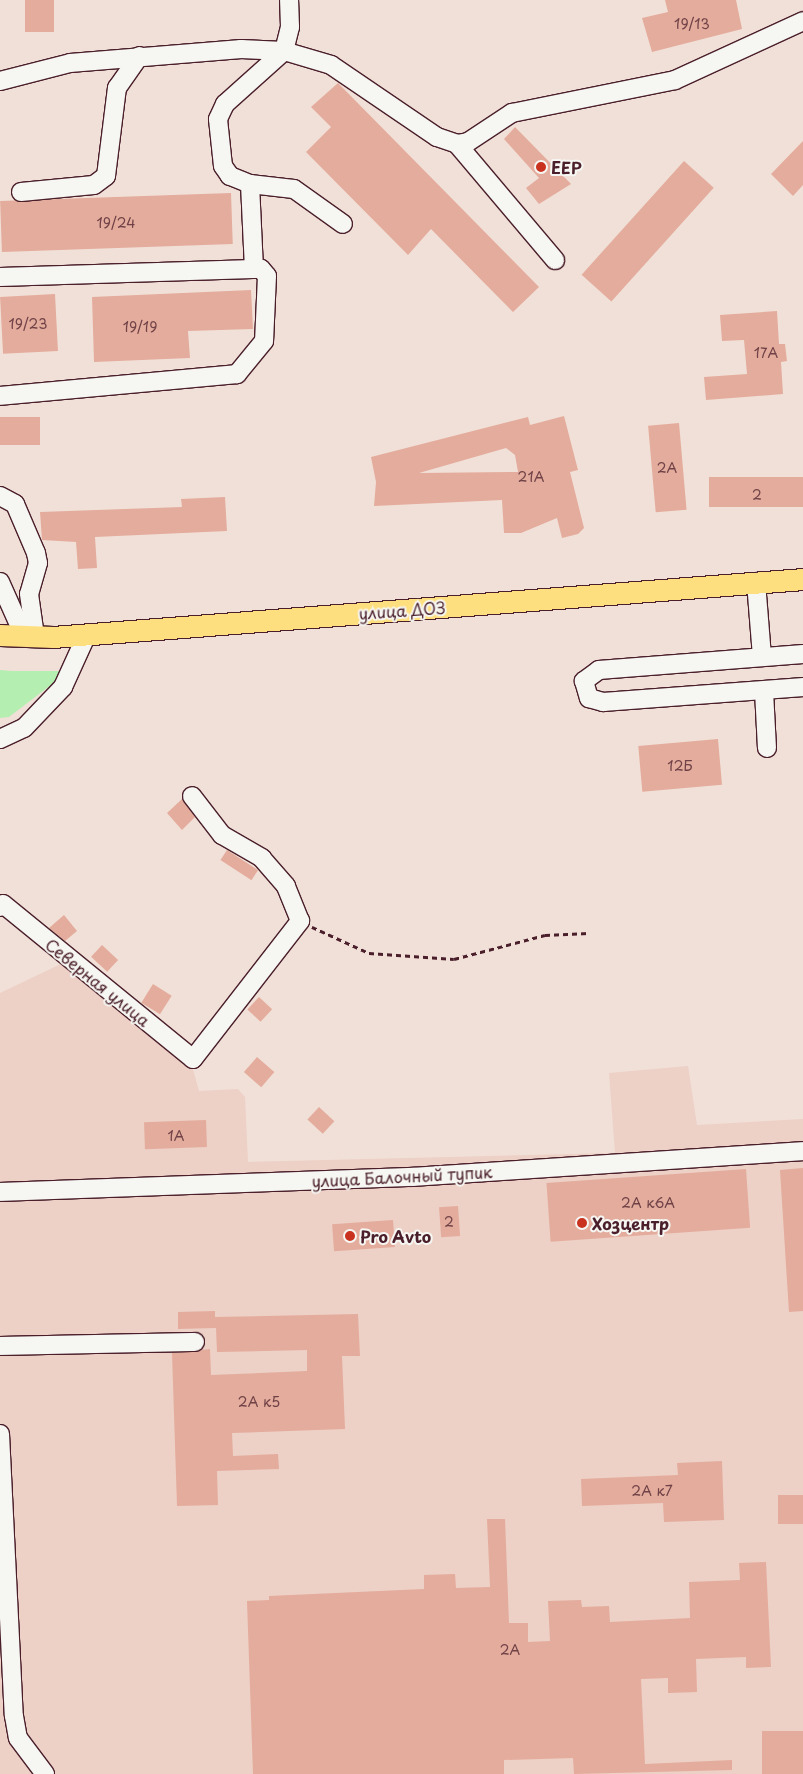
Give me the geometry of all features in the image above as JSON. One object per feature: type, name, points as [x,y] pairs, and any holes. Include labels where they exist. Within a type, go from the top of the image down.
[{"type":"main road","name":"улица ДОЗ","points":[[0,635],[87,634],[803,579]]},
{"type":"street","points":[[289,0],[290,27],[284,51],[225,104],[218,119],[223,166],[230,176],[250,184],[294,189],[343,224]]},
{"type":"street","points":[[0,81],[70,62],[139,56],[284,51],[331,65],[436,137],[458,144],[468,142],[512,112],[694,73],[803,21]]},
{"type":"street","points":[[21,192],[94,186],[106,176],[117,88],[139,56]]},
{"type":"street","points":[[458,144],[556,260]]},
{"type":"street","points":[[250,184],[254,269]]},
{"type":"street","points":[[0,277],[254,269],[261,269],[267,276],[264,341],[237,374],[0,396]]},
{"type":"street","points":[[0,496],[16,504],[36,553],[38,563],[29,594],[30,636]]},
{"type":"street","points":[[0,582],[30,636]]},
{"type":"street","points":[[756,582],[762,656]]},
{"type":"street","points":[[0,739],[24,728],[62,687],[87,634]]},
{"type":"street","points":[[803,654],[599,670],[584,681],[584,692],[603,702],[803,687]]},
{"type":"street","points":[[764,690],[767,748]]},
{"type":"street","points":[[192,796],[222,835],[262,858],[286,886],[300,921]]},
{"type":"street","name":"Северная улица","points":[[2,905],[192,1059],[300,921]]},
{"type":"street","name":"улица Балочный тупик","points":[[0,1192],[413,1177],[803,1152]]},
{"type":"street","points":[[0,1346],[194,1342]]},
{"type":"street","points":[[0,1434],[14,1716],[18,1738],[45,1774]]},
{"type":"path","points":[[300,921],[368,953],[454,959],[544,935],[589,933]]},
{"type":"shaded area","points":[[63,963],[191,1062],[199,1091],[238,1089],[245,1097],[248,1162],[615,1153],[609,1073],[688,1066],[697,1125],[803,1119],[803,1774],[0,1774],[0,993]]},
{"type":"green space","points":[[0,670],[61,671],[60,678],[9,717],[0,718]]},
{"type":"building","points":[[25,0],[54,0],[54,32],[25,32]]},
{"type":"building","points":[[665,0],[736,0],[742,29],[652,52],[642,18],[668,12]]},
{"type":"building","points":[[338,83],[539,287],[513,312],[431,229],[408,255],[306,152],[331,127],[311,107]]},
{"type":"building","name":"EEP","points":[[515,127],[571,184],[539,204],[526,188],[539,178],[504,139]]},
{"type":"building","points":[[803,141],[803,185],[793,196],[771,174]]},
{"type":"building","points":[[684,161],[714,188],[611,301],[582,275]]},
{"type":"building","points":[[231,193],[233,244],[2,252],[0,201]]},
{"type":"building","points":[[251,290],[253,329],[188,331],[190,358],[94,362],[92,297]]},
{"type":"building","points":[[55,294],[58,351],[3,354],[0,297]]},
{"type":"building","points":[[777,311],[779,344],[785,344],[787,361],[781,362],[783,394],[706,400],[704,377],[747,374],[744,340],[722,341],[720,315]]},
{"type":"building","points":[[564,416],[578,470],[570,472],[584,528],[578,534],[562,538],[557,518],[521,533],[504,533],[502,500],[374,506],[376,482],[371,457],[528,417],[530,425]],"holes":[[[506,448],[515,455],[518,472],[419,473]]]},
{"type":"building","points":[[0,417],[40,417],[40,445],[0,445]]},
{"type":"building","points":[[679,423],[687,510],[656,512],[648,426]]},
{"type":"building","points":[[709,477],[803,477],[803,507],[709,507]]},
{"type":"building","points":[[225,497],[227,531],[95,537],[97,568],[78,569],[76,542],[42,540],[40,512],[182,507],[181,499]]},
{"type":"building","points":[[718,739],[722,785],[642,792],[638,746]]},
{"type":"building","points":[[182,799],[195,817],[182,830],[167,813]]},
{"type":"building","points":[[227,850],[258,870],[251,880],[220,860]]},
{"type":"building","points":[[64,915],[77,931],[65,941],[49,928]]},
{"type":"building","points":[[102,945],[118,960],[107,972],[91,957]]},
{"type":"building","points":[[153,984],[172,996],[160,1014],[141,1003]]},
{"type":"building","points":[[259,997],[272,1009],[261,1022],[247,1009]]},
{"type":"building","points":[[257,1057],[274,1072],[261,1087],[244,1072]]},
{"type":"building","points":[[319,1107],[334,1121],[323,1134],[307,1119]]},
{"type":"building","points":[[206,1120],[207,1147],[145,1149],[144,1122]]},
{"type":"building","points":[[803,1168],[803,1311],[789,1312],[780,1170]]},
{"type":"building","points":[[746,1169],[750,1228],[551,1242],[546,1183]]},
{"type":"building","points":[[458,1206],[460,1236],[441,1237],[439,1207]]},
{"type":"building","points":[[393,1220],[395,1247],[334,1251],[332,1224]]},
{"type":"building","points":[[215,1311],[215,1317],[358,1314],[360,1356],[342,1356],[345,1429],[232,1433],[233,1456],[278,1454],[279,1469],[217,1471],[218,1505],[177,1506],[172,1353],[210,1349],[211,1375],[307,1371],[307,1350],[217,1352],[216,1328],[178,1329],[178,1312]]},
{"type":"building","points":[[722,1461],[724,1520],[664,1522],[663,1503],[582,1506],[581,1479],[678,1475],[677,1463]]},
{"type":"building","points":[[778,1495],[803,1495],[803,1524],[778,1524]]},
{"type":"building","points":[[487,1519],[505,1519],[509,1623],[528,1623],[528,1642],[550,1641],[548,1601],[581,1600],[582,1607],[609,1606],[610,1622],[690,1618],[689,1582],[740,1580],[739,1563],[766,1562],[771,1667],[746,1668],[746,1657],[696,1659],[697,1692],[668,1693],[668,1678],[641,1679],[645,1764],[732,1760],[732,1770],[574,1774],[573,1758],[504,1760],[504,1774],[253,1774],[247,1601],[269,1600],[269,1596],[424,1589],[424,1575],[455,1574],[456,1588],[490,1587]]},
{"type":"building","points":[[762,1731],[803,1731],[803,1774],[762,1774]]},
{"type":"place","name":"EEP","points":[[541,167]]},
{"type":"place","name":"Хозцентр","points":[[582,1223]]},
{"type":"place","name":"Pro Аvto","points":[[350,1236]]}]
